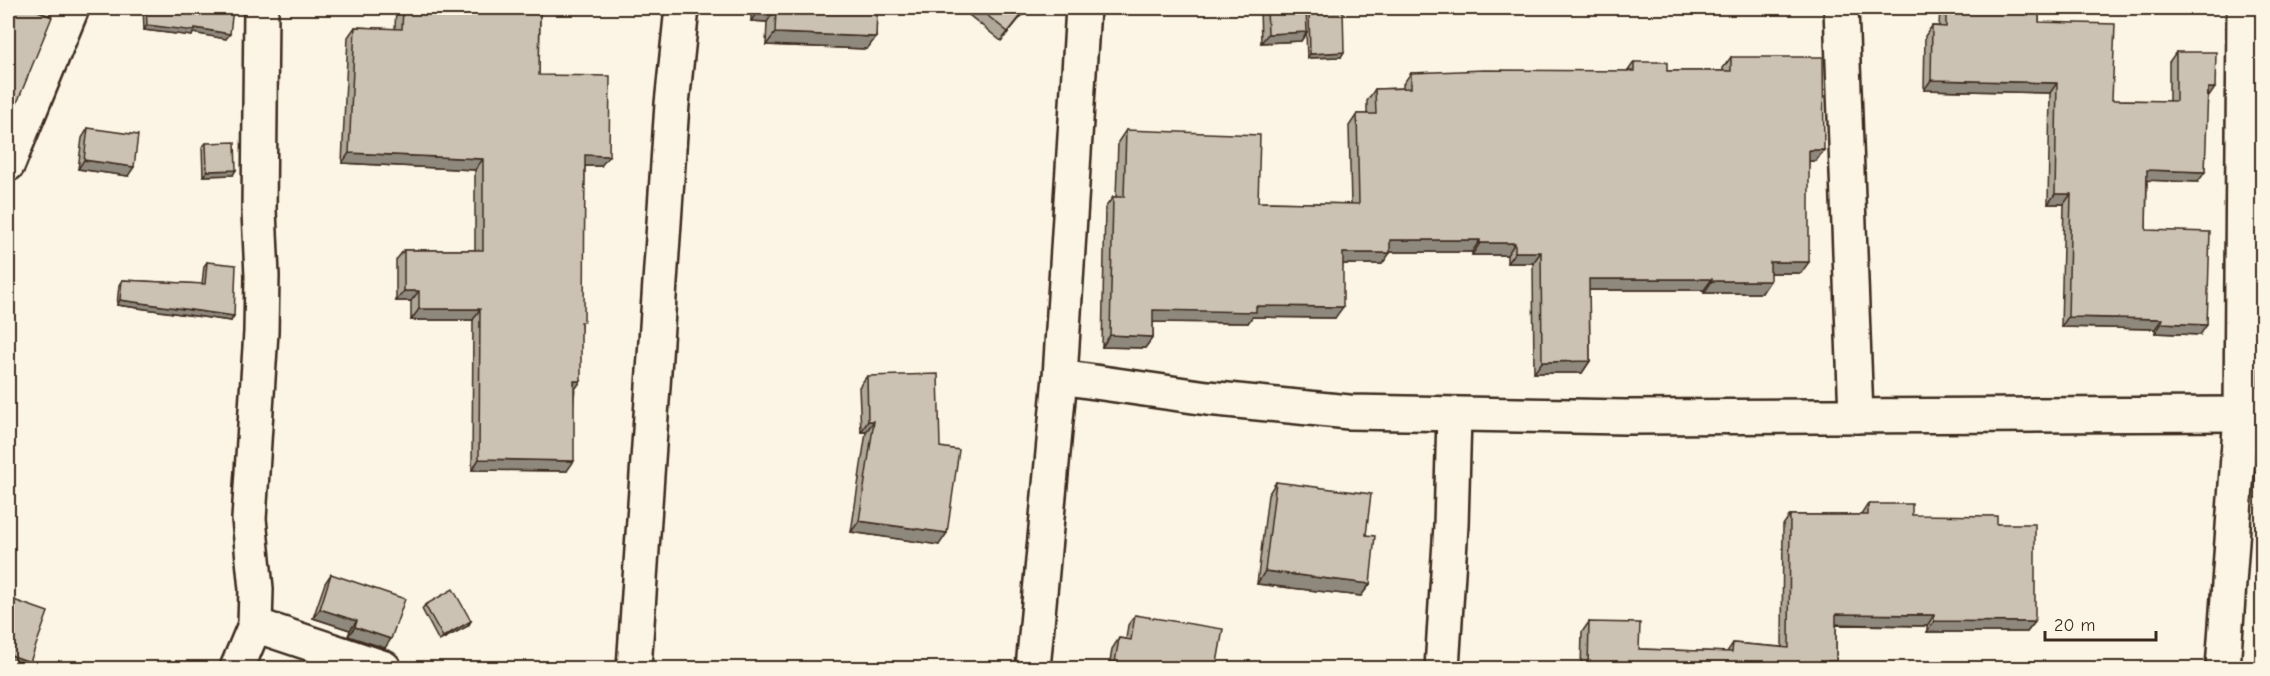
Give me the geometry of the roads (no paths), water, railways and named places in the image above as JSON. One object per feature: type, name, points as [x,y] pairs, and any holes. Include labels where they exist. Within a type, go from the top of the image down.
[{"type":"street","points":[[8,164],[72,8]]},
{"type":"street","points":[[237,669],[255,625],[256,589],[249,519],[261,321],[262,276],[259,211],[261,8]]},
{"type":"street","points":[[634,669],[672,104],[682,8]]},
{"type":"street","points":[[1033,669],[1060,377],[1083,8]]},
{"type":"street","points":[[1841,8],[1856,416]]},
{"type":"street","points":[[2223,669],[2241,414],[2244,8]]},
{"type":"street","points":[[1060,377],[1207,398],[1349,412],[1454,416],[2241,414]]},
{"type":"street","points":[[1442,669],[1451,525],[1454,416]]},
{"type":"street","points":[[255,625],[384,669]]}]
